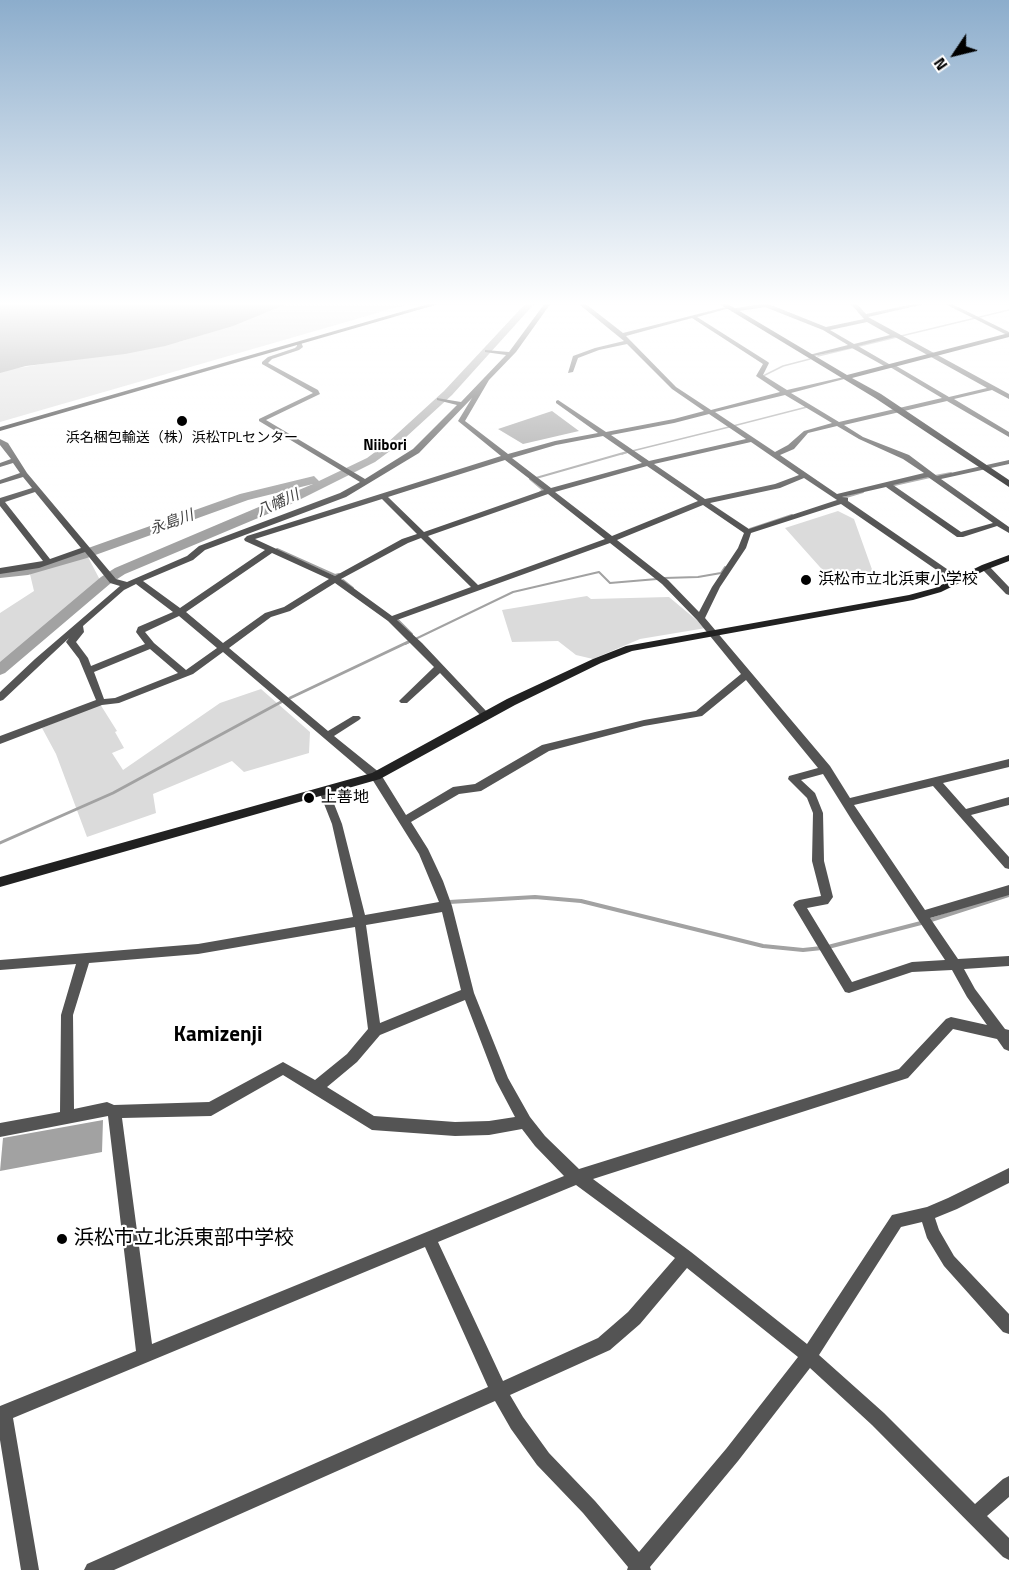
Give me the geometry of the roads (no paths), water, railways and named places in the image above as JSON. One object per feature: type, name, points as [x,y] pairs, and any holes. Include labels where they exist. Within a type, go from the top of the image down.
[{"type":"street","points":[[0,429],[183,376]]},
{"type":"street","points":[[289,376],[316,391],[317,394],[261,420],[365,482]]},
{"type":"street","points":[[190,558],[202,548],[325,504],[365,482],[416,451],[489,376]]},
{"type":"street","points":[[662,376],[674,388],[842,498],[957,580]]},
{"type":"street","points":[[759,376],[861,438],[906,457],[1009,531]]},
{"type":"street","points":[[910,376],[1009,435]]},
{"type":"street","points":[[971,376],[1009,397]]},
{"type":"street","points":[[0,698],[112,595],[132,583],[190,558],[506,456],[674,421],[846,377],[900,410],[1009,484]]},
{"type":"street","points":[[486,380],[461,421],[660,578],[700,618],[826,769],[955,964],[971,993],[1007,1039]]},
{"type":"street","points":[[775,455],[791,447],[806,432],[993,388]]},
{"type":"street","points":[[1001,392],[1009,390]]},
{"type":"street","points":[[439,399],[462,404]]},
{"type":"street","points":[[558,402],[748,532]]},
{"type":"street","points":[[0,740],[101,702],[116,701],[184,675],[268,615],[287,609],[335,579],[399,544],[549,491],[646,464],[752,440]]},
{"type":"street","points":[[0,441],[36,489],[110,578],[132,583],[180,612],[376,776],[424,852],[446,906],[468,993],[503,1081],[525,1122],[540,1141],[578,1177],[686,1257],[809,1356],[878,1419],[1009,1551]]},
{"type":"street","points":[[0,465],[16,460]]},
{"type":"street","points":[[700,618],[716,587],[742,548],[748,532],[842,498],[889,485],[1009,462]]},
{"type":"street","points":[[0,482],[24,474]]},
{"type":"street","points":[[391,619],[610,540],[703,502],[777,486],[805,475]]},
{"type":"street","points":[[889,485],[960,535],[997,524]]},
{"type":"street","points":[[36,489],[0,501],[48,562]]},
{"type":"street","points":[[383,496],[476,587]]},
{"type":"street","points":[[0,515],[9,512]]},
{"type":"street","points":[[248,539],[335,579],[391,619],[486,715]]},
{"type":"street","points":[[184,675],[152,645],[140,632],[141,629],[180,612],[271,550]]},
{"type":"street","points":[[0,562],[3,571],[88,551]]},
{"type":"street","points":[[0,882],[376,776],[486,715],[615,653],[712,632],[910,598],[938,590],[1009,558]]},
{"type":"street","points":[[985,567],[1009,592]]},
{"type":"street","points":[[79,624],[80,632],[71,642],[83,658],[101,702]]},
{"type":"street","points":[[88,671],[152,645]]},
{"type":"street","points":[[404,701],[440,667]]},
{"type":"street","points":[[404,821],[457,790],[477,788],[546,748],[644,723],[699,714],[747,674]]},
{"type":"street","points":[[327,736],[356,718]]},
{"type":"street","points":[[848,803],[937,783],[1009,763]]},
{"type":"street","points":[[826,769],[793,779],[811,796],[818,813],[818,861],[827,897],[824,901],[799,905],[849,988],[912,967],[1009,961]]},
{"type":"street","points":[[937,783],[1009,865]]},
{"type":"street","points":[[324,791],[337,825],[360,921],[375,1031]]},
{"type":"street","points":[[964,813],[1009,801]]},
{"type":"street","points":[[923,915],[1009,890]]},
{"type":"street","points":[[0,965],[198,949],[446,906]]},
{"type":"street","points":[[67,1117],[67,1016],[84,958]]},
{"type":"street","points":[[317,1087],[352,1058],[375,1031],[468,993]]},
{"type":"street","points":[[30,1570],[2,1414],[578,1177],[903,1074],[951,1023],[1007,1039]]},
{"type":"street","points":[[0,1130],[107,1109],[114,1112],[211,1109],[284,1068],[372,1123],[454,1129],[489,1128],[525,1122]]},
{"type":"street","points":[[114,1112],[145,1356]]},
{"type":"street","points":[[429,1239],[499,1392],[517,1423],[543,1459],[590,1507],[639,1569],[809,1356],[897,1220],[927,1214],[1009,1176]]},
{"type":"street","points":[[927,1214],[932,1233],[949,1261],[1009,1326]]},
{"type":"street","points":[[93,1570],[604,1344],[634,1318],[686,1257]]},
{"type":"street","points":[[974,1516],[1009,1485]]},
{"type":"waterway","name":"八幡川","points":[[0,670],[106,580],[120,571],[285,502],[371,460],[390,446],[463,376]]},
{"type":"waterway","points":[[733,426],[807,407],[805,406]]},
{"type":"waterway","points":[[632,451],[729,427]]},
{"type":"waterway","points":[[536,478],[627,452]]},
{"type":"waterway","points":[[622,454],[628,452]]},
{"type":"waterway","points":[[935,476],[951,473]]},
{"type":"waterway","points":[[890,486],[930,477]]},
{"type":"waterway","points":[[530,479],[543,490],[539,493]]},
{"type":"waterway","name":"永島川","points":[[0,574],[23,572],[82,555],[244,497],[314,480]]},
{"type":"waterway","points":[[843,498],[863,492]]},
{"type":"waterway","points":[[750,529],[792,515]]},
{"type":"waterway","points":[[277,549],[335,575],[339,574]]},
{"type":"waterway","points":[[664,578],[698,577],[721,573],[725,567]]},
{"type":"waterway","points":[[405,644],[513,592],[599,572],[610,583],[657,579]]},
{"type":"waterway","points":[[343,580],[353,588]]},
{"type":"waterway","points":[[398,620],[412,634]]},
{"type":"waterway","points":[[290,698],[408,642]]},
{"type":"waterway","points":[[0,843],[113,793],[281,702]]},
{"type":"waterway","points":[[931,920],[1009,895]]},
{"type":"waterway","points":[[449,902],[535,897],[581,901],[763,946],[803,950],[822,948]]},
{"type":"waterway","points":[[828,947],[921,923]]},
{"type":"place","name":"浜名梱包輸送（株）浜松TPLセンター","points":[[182,421]]},
{"type":"place","name":"浜松市立北浜東小学校","points":[[806,580]]},
{"type":"place","name":"上善地","points":[[309,798]]},
{"type":"place","name":"浜松市立北浜東部中学校","points":[[62,1239]]},
{"type":"district","name":"Niibori","points":[[385,446]]},
{"type":"district","name":"Kamizenji","points":[[218,1036]]}]
